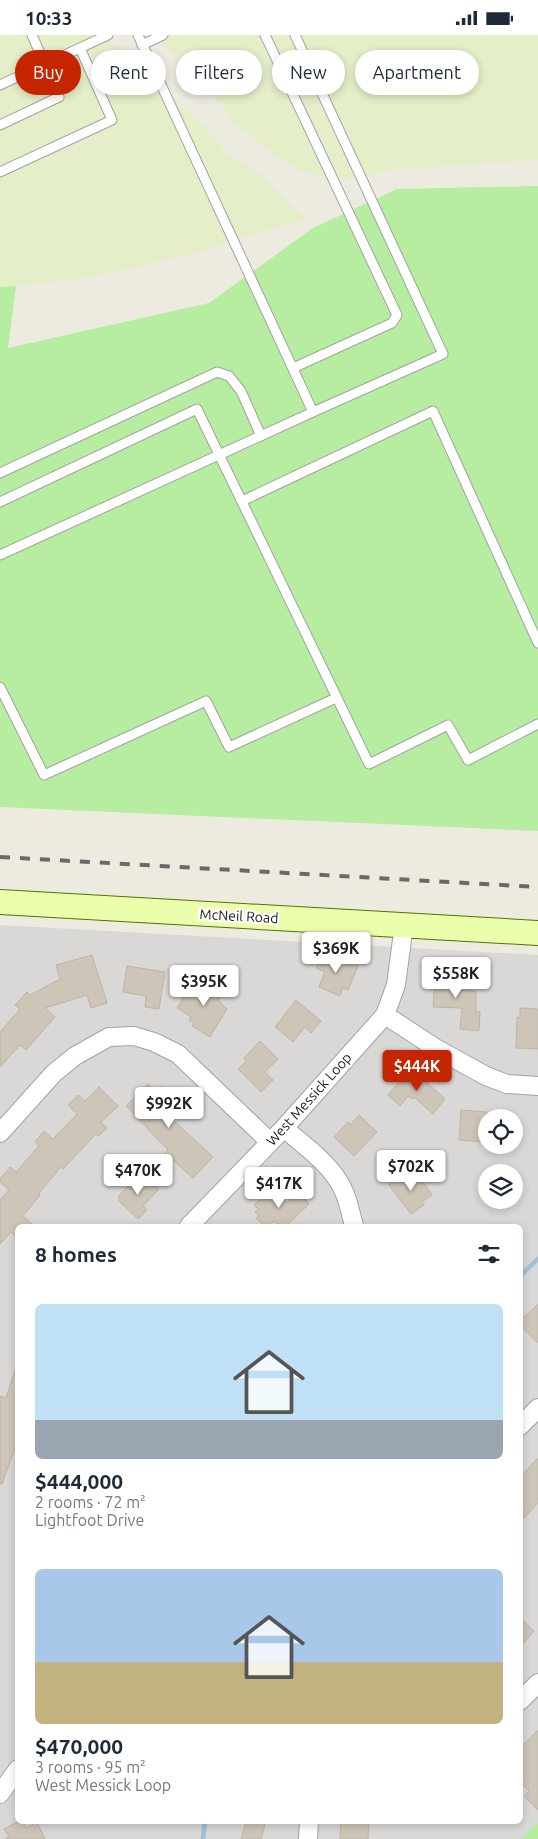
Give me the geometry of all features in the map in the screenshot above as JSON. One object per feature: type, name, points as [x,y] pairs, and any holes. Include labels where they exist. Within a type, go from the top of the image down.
[{"type":"main road","name":"McNeil Road","points":[[0,902],[538,933]]},
{"type":"street","name":"West Messick Loop","points":[[191,1224],[284,1128],[385,1015],[396,985],[404,925]]},
{"type":"street","points":[[385,1015],[437,1049],[486,1076],[507,1084],[538,1086]]},
{"type":"street","points":[[0,1133],[67,1061],[109,1037],[134,1036],[154,1042],[178,1054],[270,1142]]},
{"type":"street","points":[[284,1128],[328,1167],[338,1180],[345,1194],[353,1224]]},
{"type":"street","points":[[523,1423],[538,1408]]},
{"type":"street","points":[[523,1698],[538,1683]]},
{"type":"street","points":[[0,1794],[15,1773]]},
{"type":"street","points":[[308,1839],[309,1824]]},
{"type":"lane","points":[[32,35],[39,50]]},
{"type":"lane","points":[[76,50],[108,35]]},
{"type":"lane","points":[[138,35],[313,412]]},
{"type":"lane","points":[[142,45],[163,35]]},
{"type":"lane","points":[[265,35],[398,315],[392,323],[293,368]]},
{"type":"lane","points":[[0,555],[443,354],[295,35]]},
{"type":"lane","points":[[0,172],[112,120],[80,48]]},
{"type":"lane","points":[[0,85],[15,78]]},
{"type":"lane","points":[[0,125],[59,97],[58,95]]},
{"type":"lane","points":[[0,473],[217,372],[229,376],[242,391],[261,436]]},
{"type":"lane","points":[[0,502],[197,409],[369,764],[448,725],[468,760],[538,724]]},
{"type":"lane","points":[[242,501],[433,411],[538,643]]},
{"type":"lane","points":[[0,687],[44,775],[206,701],[229,747],[336,698]]},
{"type":"shaded area","points":[[0,925],[538,955],[538,1822],[521,1839],[0,1839]]},
{"type":"green space","points":[[0,35],[103,35],[120,50],[91,50],[91,95],[166,95],[166,92],[205,127],[226,153],[257,171],[305,219],[187,255],[88,278],[0,287]]},
{"type":"green space","points":[[155,35],[538,35],[538,160],[396,169],[360,178],[331,179],[300,170],[277,157],[249,133],[229,120],[223,106],[212,95],[262,95],[262,50],[176,50],[176,57]]},
{"type":"green space","points":[[538,186],[538,831],[0,807],[0,287],[16,286],[8,348],[209,303],[313,228],[397,189]]},
{"type":"green space","points":[[538,1822],[538,1839],[521,1839]]},
{"type":"building","points":[[92,955],[107,1003],[91,1008],[87,995],[45,1008],[55,1017],[26,1050],[20,1045],[0,1067],[0,1032],[20,1009],[15,1005],[27,992],[30,995],[60,979],[56,965]]},
{"type":"building","points":[[322,955],[335,961],[337,956],[358,966],[348,990],[343,988],[340,996],[319,987],[325,972],[316,968]]},
{"type":"building","points":[[127,966],[165,972],[159,1009],[145,1007],[146,996],[123,992]]},
{"type":"building","points":[[436,969],[456,970],[455,990],[476,991],[476,1012],[480,1012],[479,1031],[460,1029],[462,1008],[433,1007],[434,990],[436,990]]},
{"type":"building","points":[[212,981],[227,990],[218,1000],[227,1009],[210,1037],[192,1026],[194,1023],[189,1020],[191,1017],[177,1008],[193,982],[206,990]]},
{"type":"building","points":[[296,1000],[321,1021],[311,1033],[305,1027],[293,1042],[275,1027]]},
{"type":"building","points":[[520,1008],[538,1009],[538,1049],[516,1048],[517,1017],[520,1018]]},
{"type":"building","points":[[260,1041],[278,1059],[265,1072],[273,1080],[261,1092],[238,1069],[246,1061],[244,1058]]},
{"type":"building","points":[[411,1068],[445,1099],[433,1114],[414,1097],[412,1099],[408,1096],[400,1106],[388,1095]]},
{"type":"building","points":[[148,1084],[155,1093],[162,1086],[182,1108],[172,1119],[213,1157],[193,1178],[165,1153],[168,1150],[126,1106]]},
{"type":"building","points":[[99,1087],[118,1106],[101,1122],[107,1128],[98,1136],[96,1134],[63,1169],[61,1167],[39,1193],[40,1195],[23,1216],[32,1224],[15,1224],[15,1235],[11,1232],[0,1244],[0,1200],[9,1190],[0,1182],[0,1179],[10,1167],[16,1172],[39,1146],[35,1142],[44,1131],[53,1139],[77,1114],[68,1105],[78,1095],[85,1101]]},
{"type":"building","points":[[461,1110],[478,1111],[478,1142],[459,1140]]},
{"type":"building","points":[[359,1115],[377,1132],[354,1156],[334,1137],[348,1122],[350,1125]]},
{"type":"building","points":[[407,1173],[412,1181],[419,1176],[432,1195],[422,1202],[424,1205],[411,1214],[389,1185]]},
{"type":"building","points":[[143,1174],[159,1189],[143,1206],[147,1210],[138,1219],[118,1200],[120,1198],[118,1197],[128,1186],[130,1188]]},
{"type":"building","points":[[273,1188],[287,1203],[298,1192],[309,1204],[288,1224],[278,1224],[274,1221],[271,1224],[262,1224],[256,1218],[259,1216],[255,1212],[258,1209],[254,1205]]},
{"type":"building","points":[[538,1304],[538,1343],[523,1328],[523,1318]]},
{"type":"building","points":[[15,1370],[15,1448],[2,1484],[0,1484],[0,1396],[6,1398]]},
{"type":"building","points":[[538,1458],[538,1503],[523,1519],[523,1474]]},
{"type":"building","points":[[523,1621],[534,1631],[523,1644]]},
{"type":"building","points":[[538,1730],[538,1810],[524,1796],[529,1791],[523,1785],[523,1745]]},
{"type":"building","points":[[15,1823],[24,1824],[26,1828],[38,1824],[45,1839],[5,1839],[9,1837],[4,1829]]},
{"type":"building","points":[[245,1824],[265,1824],[261,1839],[241,1839]]},
{"type":"building","points":[[341,1824],[369,1824],[368,1839],[340,1839]]},
{"type":"waterway","points":[[523,1273],[538,1259]]},
{"type":"waterway","points":[[203,1839],[205,1824]]},
{"type":"railway","points":[[0,857],[538,887]]}]
